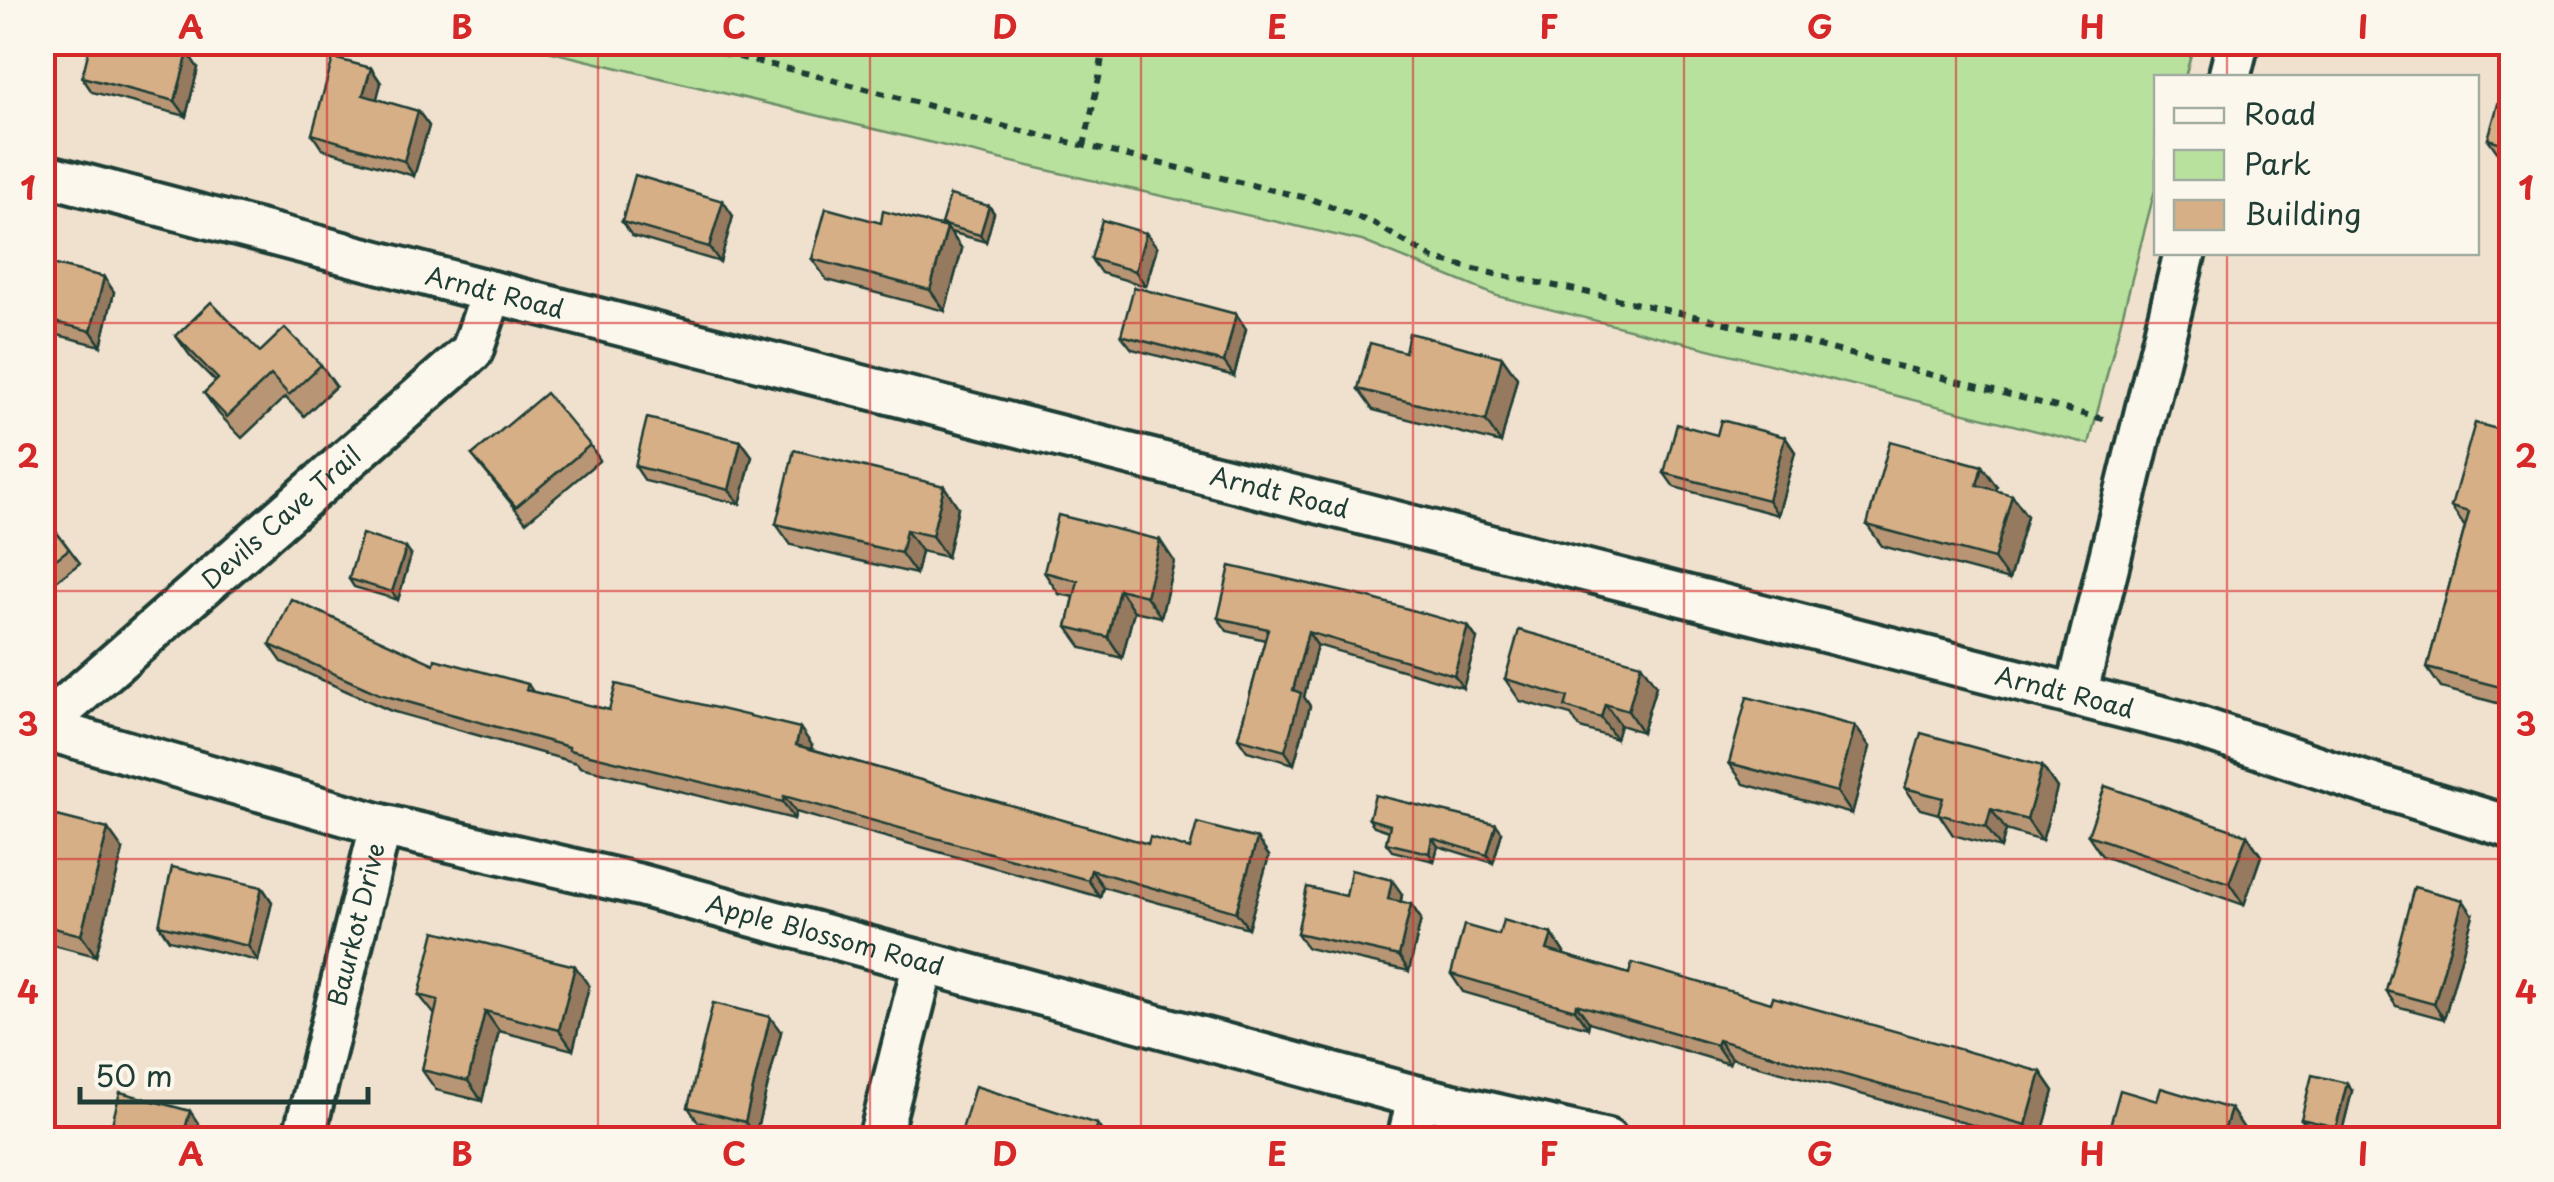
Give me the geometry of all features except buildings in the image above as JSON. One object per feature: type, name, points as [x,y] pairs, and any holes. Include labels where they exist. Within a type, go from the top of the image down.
[{"type":"street","points":[[2230,75],[2238,42]]},
{"type":"street","name":"Arndt Road","points":[[42,174],[2186,722],[2512,828]]},
{"type":"street","points":[[2076,696],[2185,255]]},
{"type":"street","name":"Devils Cave Trail","points":[[42,728],[472,351],[492,292]]},
{"type":"street","name":"Apple Blossom Road","points":[[42,728],[382,825],[640,885],[1418,1097],[1607,1140]]},
{"type":"street","name":"Baurkot Drive","points":[[303,1140],[382,825]]},
{"type":"street","points":[[878,1140],[924,962]]},
{"type":"street","points":[[1408,1140],[1418,1097]]},
{"type":"path","points":[[676,42],[1084,146],[1311,199],[1373,223],[1434,259],[1761,332],[2142,428]]},
{"type":"path","points":[[1084,146],[1104,42]]},
{"type":"green space","points":[[2194,42],[2186,75],[2154,75],[2154,194],[2089,444],[1497,296],[1362,241],[514,43]]}]
